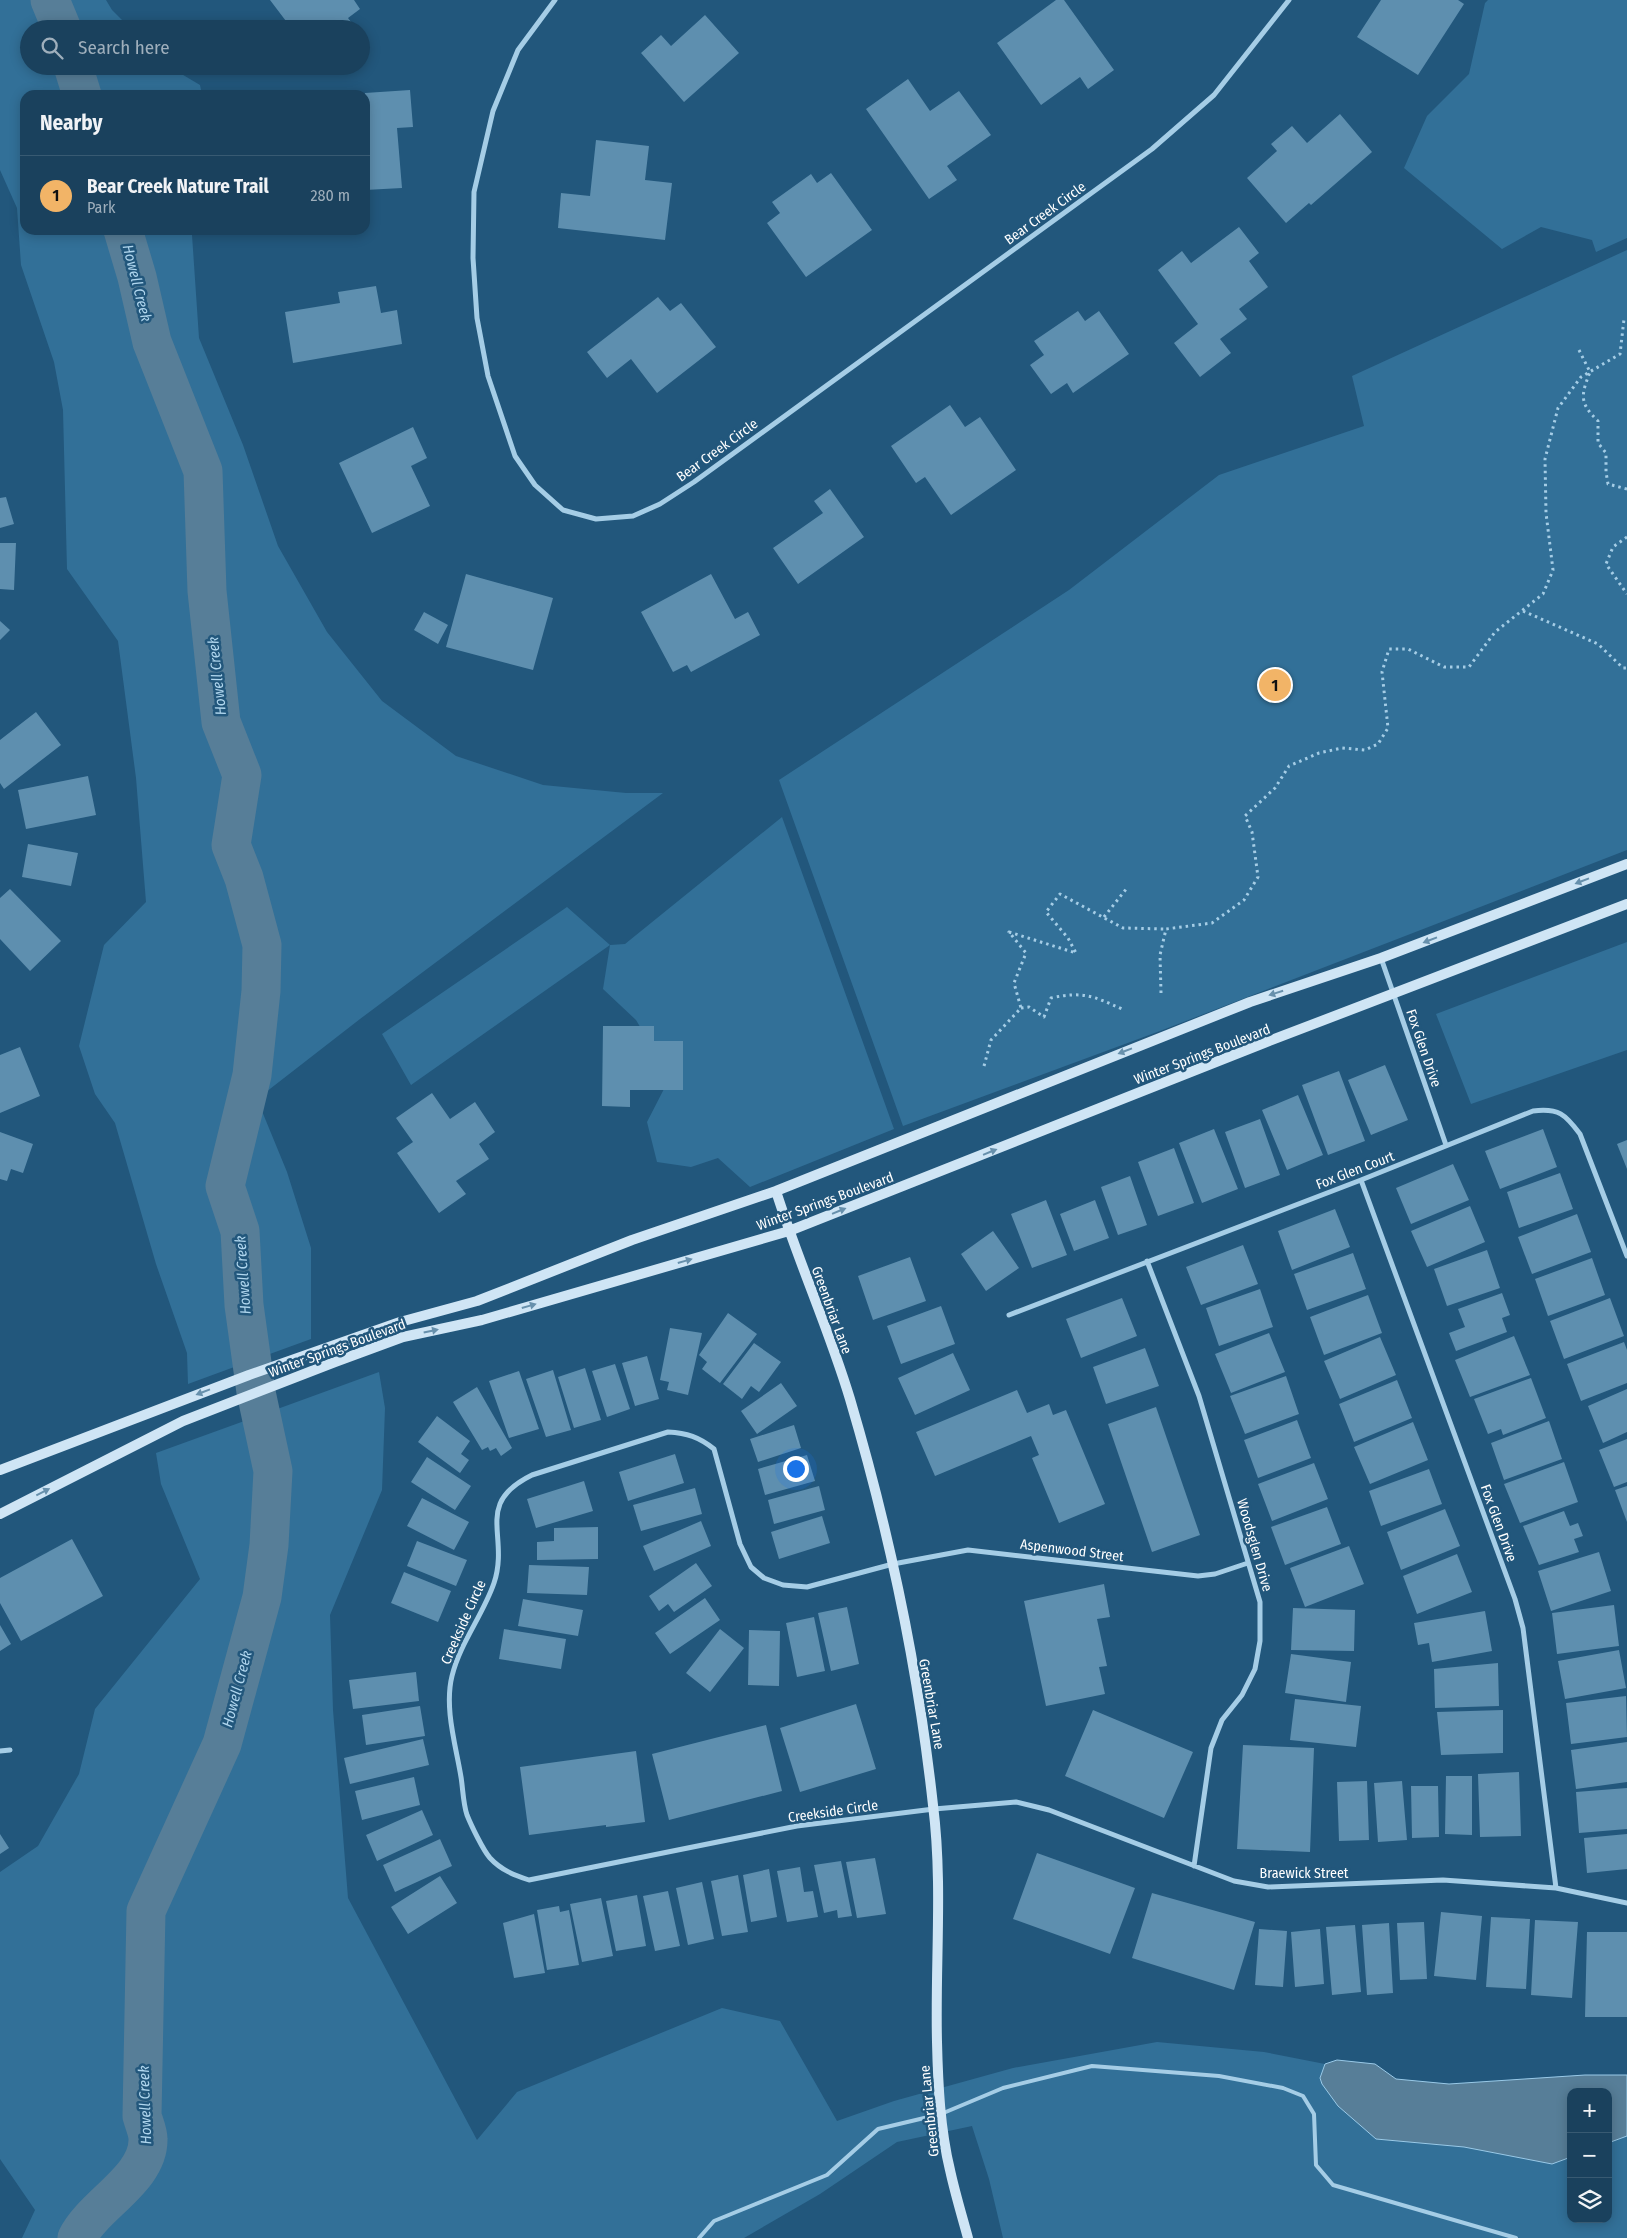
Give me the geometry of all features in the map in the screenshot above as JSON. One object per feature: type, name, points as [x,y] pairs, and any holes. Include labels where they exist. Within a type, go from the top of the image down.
[{"type":"street","name":"Bear Creek Circle","points":[[555,0],[518,50],[493,111],[474,192],[473,258],[478,318],[488,376],[515,456],[535,485],[563,510],[596,519],[633,516],[660,504],[694,482],[1152,149],[1214,95],[1289,0]]},
{"type":"street","name":"Winter Springs Boulevard","points":[[0,1470],[331,1345],[400,1322],[476,1301],[629,1241],[776,1191],[1250,1002],[1381,958],[1627,864]]},
{"type":"street","name":"Winter Springs Boulevard","points":[[0,1514],[183,1421],[334,1362],[403,1337],[482,1320],[789,1231],[1627,904]]},
{"type":"street","name":"Fox Glen Drive","points":[[1381,958],[1446,1145]]},
{"type":"street","name":"Fox Glen Court","points":[[1009,1315],[1361,1180],[1533,1111],[1551,1109],[1568,1117],[1580,1134],[1627,1256]]},
{"type":"street","name":"Fox Glen Drive","points":[[1361,1180],[1515,1599],[1523,1628],[1556,1888]]},
{"type":"street","name":"Greenbriar Lane","points":[[776,1191],[849,1396],[893,1564],[924,1729],[934,1809],[939,1914],[937,2042],[941,2114],[949,2169],[968,2238]]},
{"type":"street","name":"Woodsglen Drive","points":[[1147,1261],[1199,1396],[1260,1602],[1260,1641],[1255,1669],[1242,1695],[1222,1720],[1212,1748],[1194,1866]]},
{"type":"street","name":"Creekside Circle","points":[[893,1564],[806,1587],[783,1585],[764,1578],[751,1567],[740,1544],[720,1465],[714,1449],[702,1439],[685,1433],[668,1432],[532,1475],[517,1482],[501,1498],[498,1511],[498,1563],[494,1583],[462,1648],[452,1677],[449,1700],[467,1814],[490,1857],[508,1872],[529,1880],[797,1826],[934,1809]]},
{"type":"street","name":"Aspenwood Street","points":[[893,1564],[968,1550],[1198,1576],[1215,1574],[1248,1563]]},
{"type":"street","points":[[0,1751],[10,1750]]},
{"type":"street","name":"Braewick Street","points":[[934,1809],[1016,1802],[1049,1810],[1234,1880],[1268,1887],[1443,1880],[1556,1888],[1627,1903]]},
{"type":"lane","points":[[699,2238],[714,2221],[827,2175],[878,2129],[941,2114],[1004,2088],[1092,2066],[1219,2076],[1283,2088],[1303,2096],[1314,2114],[1316,2165],[1332,2184],[1516,2238]]},
{"type":"path","points":[[1021,1008],[1014,983],[1026,953],[1008,932],[1076,953],[1068,938],[1046,912],[1060,894],[1123,928],[1166,929],[1212,923],[1244,900],[1258,877],[1252,832],[1245,816],[1275,788],[1289,766],[1319,752],[1342,748],[1366,750],[1378,744],[1388,728],[1382,672],[1388,649],[1408,649],[1444,667],[1469,667],[1495,632],[1543,594],[1553,570],[1553,554],[1546,513],[1545,459],[1558,408],[1581,377],[1620,354],[1624,319]]},
{"type":"path","points":[[1579,350],[1590,372],[1583,390],[1586,408],[1598,421],[1598,443],[1606,453],[1608,484],[1627,489]]},
{"type":"path","points":[[1627,537],[1613,547],[1606,564],[1627,594]]},
{"type":"path","points":[[1523,611],[1598,644],[1623,668],[1627,668]]},
{"type":"path","points":[[1104,917],[1127,888]]},
{"type":"path","points":[[1161,993],[1160,955],[1166,929]]},
{"type":"path","points":[[984,1066],[991,1040],[1021,1008],[1029,1007],[1044,1018],[1051,998],[1074,993],[1096,997],[1122,1009]]},
{"type":"shaded area","points":[[0,0],[106,0],[112,10],[122,20],[20,20],[20,75],[183,75],[200,85],[201,90],[20,90],[20,235],[192,235],[199,338],[243,445],[278,546],[327,632],[382,701],[456,756],[543,785],[626,793],[663,793],[360,1019],[257,1099],[287,1172],[311,1248],[311,1339],[188,1384],[187,1353],[156,1264],[115,1123],[95,1094],[79,1046],[104,945],[146,902],[136,778],[118,641],[67,569],[63,410],[54,362],[21,265],[17,208],[0,170]]},
{"type":"shaded area","points":[[1488,0],[1627,0],[1627,238],[1596,252],[1592,240],[1541,227],[1502,249],[1404,168],[1427,116],[1469,74],[1485,3]]},
{"type":"shaded area","points":[[1627,250],[1627,850],[1160,1031],[903,1126],[779,780],[1069,590],[1219,475],[1364,426],[1352,376]]},
{"type":"shaded area","points":[[782,817],[894,1129],[750,1187],[718,1158],[691,1167],[657,1162],[647,1122],[665,1087],[655,1052],[636,1020],[603,989],[610,945],[625,944]]},
{"type":"shaded area","points":[[567,907],[610,945],[411,1085],[382,1034]]},
{"type":"shaded area","points":[[1627,942],[1627,1050],[1471,1104],[1436,1014]]},
{"type":"shaded area","points":[[379,1372],[385,1408],[382,1490],[330,1615],[333,1710],[348,1898],[477,2140],[517,2092],[722,2008],[780,2021],[837,2121],[894,2101],[1013,2068],[1157,2042],[1264,2052],[1325,2064],[1337,2060],[1375,2064],[1396,2079],[1449,2084],[1585,2075],[1627,2075],[1627,2238],[1003,2238],[989,2179],[972,2126],[897,2142],[820,2194],[744,2238],[22,2238],[35,2210],[0,2159],[0,1872],[38,1846],[79,1774],[95,1709],[200,1579],[161,1484],[156,1453]]},
{"type":"shaded area","points":[[1337,2060],[1375,2064],[1396,2079],[1449,2084],[1585,2075],[1627,2075],[1627,2136],[1612,2142],[1612,2088],[1567,2088],[1567,2158],[1552,2164],[1464,2147],[1376,2139],[1338,2106],[1322,2084],[1320,2078],[1325,2064]]},
{"type":"building","points":[[270,0],[354,0],[360,9],[348,18],[349,20],[285,20]]},
{"type":"building","points":[[1056,0],[1064,0],[1114,70],[1088,89],[1080,77],[1041,105],[997,43]]},
{"type":"building","points":[[1381,0],[1458,0],[1464,4],[1418,75],[1357,37]]},
{"type":"building","points":[[705,15],[739,53],[684,102],[641,53],[661,35],[671,46]]},
{"type":"building","points":[[908,79],[930,111],[959,91],[991,135],[947,166],[957,180],[929,199],[866,109]]},
{"type":"building","points":[[410,90],[413,127],[397,128],[402,188],[370,190],[370,93]]},
{"type":"building","points":[[1340,114],[1372,152],[1311,205],[1309,203],[1286,223],[1247,178],[1277,151],[1271,144],[1292,126],[1307,143]]},
{"type":"building","points":[[596,140],[649,146],[645,180],[672,183],[665,240],[558,228],[561,193],[590,196]]},
{"type":"building","points":[[831,173],[872,230],[806,277],[767,223],[780,213],[772,202],[811,174],[817,183]]},
{"type":"building","points":[[1239,227],[1259,253],[1249,261],[1268,287],[1239,309],[1247,319],[1220,339],[1231,353],[1200,377],[1174,343],[1198,324],[1158,270],[1182,251],[1191,263]]},
{"type":"building","points":[[376,286],[381,313],[397,310],[402,344],[293,363],[285,312],[340,303],[338,292]]},
{"type":"building","points":[[658,297],[670,311],[681,303],[716,347],[657,393],[631,359],[607,378],[587,352]]},
{"type":"building","points":[[1078,311],[1085,321],[1099,311],[1129,354],[1073,393],[1067,383],[1051,394],[1030,365],[1044,355],[1034,341]]},
{"type":"building","points":[[950,405],[965,427],[980,417],[1016,470],[951,515],[925,477],[916,483],[891,446]]},
{"type":"building","points":[[413,427],[427,458],[411,466],[430,506],[372,533],[339,463]]},
{"type":"building","points":[[830,489],[864,537],[798,584],[773,548],[823,513],[814,501]]},
{"type":"building","points":[[6,497],[14,524],[0,528],[0,498]]},
{"type":"building","points":[[0,543],[16,543],[14,590],[0,589]]},
{"type":"building","points":[[466,574],[553,598],[533,670],[446,647]]},
{"type":"building","points":[[711,574],[735,619],[748,612],[760,635],[691,672],[687,665],[673,672],[641,612]]},
{"type":"building","points":[[424,612],[448,625],[438,644],[414,630]]},
{"type":"building","points":[[0,621],[10,630],[0,640]]},
{"type":"building","points":[[36,712],[61,745],[4,789],[0,783],[0,740]]},
{"type":"building","points":[[88,776],[96,815],[26,829],[18,790]]},
{"type":"building","points":[[28,844],[78,853],[71,886],[22,877]]},
{"type":"building","points":[[10,889],[61,941],[30,971],[0,939],[0,898]]},
{"type":"building","points":[[603,1026],[654,1026],[654,1041],[683,1041],[683,1090],[630,1090],[630,1107],[602,1106]]},
{"type":"building","points":[[20,1047],[40,1096],[0,1113],[0,1055]]},
{"type":"building","points":[[1385,1065],[1408,1120],[1371,1135],[1348,1080]]},
{"type":"building","points":[[1339,1071],[1365,1141],[1328,1155],[1302,1085]]},
{"type":"building","points":[[432,1093],[450,1119],[475,1102],[495,1132],[479,1144],[489,1159],[456,1181],[466,1194],[439,1213],[397,1153],[413,1142],[396,1118]]},
{"type":"building","points":[[1298,1095],[1323,1155],[1287,1170],[1262,1110]]},
{"type":"building","points":[[1260,1119],[1280,1175],[1245,1188],[1225,1132]]},
{"type":"building","points":[[1214,1129],[1238,1189],[1202,1203],[1179,1143]]},
{"type":"building","points":[[1543,1129],[1557,1167],[1500,1189],[1485,1151]]},
{"type":"building","points":[[0,1132],[33,1144],[23,1173],[11,1169],[7,1181],[0,1179]]},
{"type":"building","points":[[1627,1140],[1627,1169],[1617,1144]]},
{"type":"building","points":[[1174,1148],[1194,1203],[1158,1216],[1138,1162]]},
{"type":"building","points":[[1453,1164],[1469,1200],[1411,1224],[1396,1188]]},
{"type":"building","points":[[1560,1173],[1573,1209],[1519,1228],[1507,1192]]},
{"type":"building","points":[[1130,1176],[1147,1225],[1118,1235],[1101,1187]]},
{"type":"building","points":[[1046,1200],[1067,1255],[1032,1268],[1011,1214]]},
{"type":"building","points":[[1095,1200],[1109,1238],[1074,1251],[1060,1214]]},
{"type":"building","points":[[1470,1206],[1485,1242],[1427,1267],[1411,1231]]},
{"type":"building","points":[[1335,1209],[1350,1247],[1292,1270],[1278,1231]]},
{"type":"building","points":[[1577,1214],[1591,1252],[1532,1274],[1518,1237]]},
{"type":"building","points":[[993,1231],[1019,1268],[986,1291],[961,1254]]},
{"type":"building","points":[[1243,1245],[1258,1284],[1201,1305],[1186,1267]]},
{"type":"building","points":[[1487,1250],[1500,1288],[1447,1306],[1434,1269]]},
{"type":"building","points":[[1353,1253],[1366,1289],[1307,1310],[1294,1274]]},
{"type":"building","points":[[910,1257],[926,1301],[873,1320],[858,1276]]},
{"type":"building","points":[[1592,1258],[1605,1295],[1548,1316],[1535,1279]]},
{"type":"building","points":[[1260,1289],[1273,1327],[1219,1346],[1206,1308]]},
{"type":"building","points":[[1502,1293],[1510,1315],[1502,1318],[1507,1332],[1456,1351],[1449,1333],[1465,1327],[1458,1309]]},
{"type":"building","points":[[1368,1295],[1382,1333],[1324,1355],[1310,1317]]},
{"type":"building","points":[[1122,1298],[1137,1336],[1081,1358],[1066,1319]]},
{"type":"building","points":[[1610,1298],[1624,1336],[1564,1359],[1550,1321]]},
{"type":"building","points":[[941,1306],[955,1344],[901,1364],[887,1326]]},
{"type":"building","points":[[728,1313],[757,1334],[720,1383],[702,1369],[707,1362],[699,1355]]},
{"type":"building","points":[[670,1328],[702,1333],[688,1395],[667,1390],[669,1382],[660,1380]]},
{"type":"building","points":[[1269,1333],[1285,1372],[1231,1393],[1215,1354]]},
{"type":"building","points":[[1514,1336],[1530,1375],[1470,1397],[1455,1360]]},
{"type":"building","points":[[1380,1337],[1396,1375],[1340,1399],[1324,1361]]},
{"type":"building","points":[[1624,1342],[1627,1350],[1627,1383],[1581,1401],[1567,1364]]},
{"type":"building","points":[[754,1343],[781,1362],[759,1392],[751,1386],[742,1399],[723,1384]]},
{"type":"building","points":[[1145,1348],[1159,1386],[1106,1404],[1093,1367]]},
{"type":"building","points":[[953,1353],[970,1390],[915,1415],[898,1378]]},
{"type":"building","points":[[647,1356],[659,1399],[635,1406],[622,1363]]},
{"type":"building","points":[[615,1364],[630,1409],[607,1417],[592,1371]]},
{"type":"building","points":[[585,1368],[601,1420],[574,1428],[558,1377]]},
{"type":"building","points":[[553,1370],[571,1430],[546,1437],[526,1379]]},
{"type":"building","points":[[519,1371],[539,1429],[509,1438],[489,1381]]},
{"type":"building","points":[[1286,1376],[1299,1414],[1245,1434],[1230,1396]]},
{"type":"building","points":[[1531,1378],[1546,1418],[1503,1435],[1501,1429],[1488,1434],[1474,1399]]},
{"type":"building","points":[[1397,1380],[1412,1418],[1354,1442],[1339,1404]]},
{"type":"building","points":[[781,1383],[797,1406],[757,1434],[741,1411]]},
{"type":"building","points":[[477,1387],[512,1448],[501,1456],[496,1448],[490,1451],[488,1447],[482,1450],[453,1402]]},
{"type":"building","points":[[1627,1389],[1627,1432],[1603,1443],[1588,1406]]},
{"type":"building","points":[[1017,1390],[1027,1413],[1049,1404],[1053,1415],[1066,1410],[1105,1504],[1059,1523],[1032,1458],[1039,1455],[1031,1436],[935,1476],[916,1432]]},
{"type":"building","points":[[1156,1407],[1200,1535],[1152,1552],[1108,1424]]},
{"type":"building","points":[[437,1416],[470,1441],[461,1454],[469,1460],[460,1473],[418,1442]]},
{"type":"building","points":[[1297,1420],[1311,1458],[1258,1478],[1244,1440]]},
{"type":"building","points":[[1549,1421],[1562,1459],[1504,1480],[1491,1443]]},
{"type":"building","points":[[1413,1422],[1428,1460],[1370,1484],[1354,1447]]},
{"type":"building","points":[[794,1425],[801,1448],[758,1462],[750,1439]]},
{"type":"building","points":[[1627,1439],[1627,1482],[1614,1487],[1599,1450]]},
{"type":"building","points":[[675,1454],[684,1483],[628,1501],[619,1472]]},
{"type":"building","points":[[807,1455],[815,1481],[765,1495],[758,1469]]},
{"type":"building","points":[[427,1457],[471,1486],[455,1510],[411,1482]]},
{"type":"building","points":[[1564,1462],[1578,1502],[1520,1523],[1504,1484]]},
{"type":"building","points":[[1314,1463],[1328,1499],[1272,1521],[1258,1484]]},
{"type":"building","points":[[1429,1469],[1442,1504],[1381,1526],[1369,1491]]},
{"type":"building","points":[[584,1481],[593,1511],[536,1528],[527,1499]]},
{"type":"building","points":[[819,1486],[825,1510],[774,1524],[768,1500]]},
{"type":"building","points":[[1627,1486],[1627,1522],[1615,1490]]},
{"type":"building","points":[[695,1488],[702,1514],[641,1531],[633,1505]]},
{"type":"building","points":[[422,1498],[469,1522],[454,1550],[407,1526]]},
{"type":"building","points":[[1327,1507],[1341,1544],[1285,1565],[1271,1527]]},
{"type":"building","points":[[1445,1509],[1460,1546],[1401,1570],[1387,1532]]},
{"type":"building","points":[[1564,1511],[1570,1526],[1578,1523],[1583,1536],[1574,1539],[1579,1552],[1539,1565],[1523,1526]]},
{"type":"building","points":[[822,1516],[830,1543],[779,1559],[771,1532]]},
{"type":"building","points":[[701,1521],[711,1546],[654,1571],[643,1546]]},
{"type":"building","points":[[598,1527],[598,1559],[537,1560],[537,1542],[554,1541],[554,1528]]},
{"type":"building","points":[[72,1539],[103,1596],[21,1641],[0,1603],[0,1578]]},
{"type":"building","points":[[417,1541],[467,1560],[456,1586],[407,1566]]},
{"type":"building","points":[[1349,1546],[1364,1584],[1305,1607],[1290,1568]]},
{"type":"building","points":[[1599,1552],[1611,1591],[1551,1611],[1538,1571]]},
{"type":"building","points":[[1457,1554],[1472,1592],[1417,1614],[1403,1576]]},
{"type":"building","points":[[696,1563],[712,1586],[674,1612],[668,1604],[659,1611],[649,1596]]},
{"type":"building","points":[[529,1565],[589,1567],[587,1595],[527,1593]]},
{"type":"building","points":[[404,1572],[451,1591],[438,1622],[391,1603]]},
{"type":"building","points":[[1104,1584],[1110,1617],[1097,1619],[1107,1666],[1099,1667],[1105,1694],[1046,1706],[1024,1601]]},
{"type":"building","points":[[705,1598],[720,1620],[670,1654],[655,1633]]},
{"type":"building","points":[[523,1599],[583,1610],[578,1636],[518,1626]]},
{"type":"building","points":[[1614,1605],[1619,1646],[1557,1654],[1552,1613]]},
{"type":"building","points":[[847,1607],[859,1664],[831,1671],[818,1613]]},
{"type":"building","points":[[1293,1608],[1355,1610],[1354,1651],[1291,1650]]},
{"type":"building","points":[[1485,1611],[1492,1651],[1432,1662],[1429,1643],[1418,1645],[1414,1623]]},
{"type":"building","points":[[814,1617],[825,1671],[797,1677],[786,1623]]},
{"type":"building","points":[[0,1625],[11,1644],[0,1651]]},
{"type":"building","points":[[504,1629],[566,1639],[561,1669],[499,1659]]},
{"type":"building","points":[[720,1629],[744,1648],[710,1692],[686,1673]]},
{"type":"building","points":[[749,1630],[780,1631],[779,1686],[748,1685]]},
{"type":"building","points":[[1619,1650],[1626,1688],[1565,1699],[1558,1661]]},
{"type":"building","points":[[1291,1654],[1351,1662],[1346,1702],[1285,1693]]},
{"type":"building","points":[[1498,1663],[1499,1706],[1435,1708],[1434,1669]]},
{"type":"building","points":[[416,1672],[419,1701],[353,1709],[349,1680]]},
{"type":"building","points":[[1626,1696],[1627,1737],[1571,1744],[1566,1703]]},
{"type":"building","points":[[1295,1699],[1361,1706],[1356,1747],[1290,1740]]},
{"type":"building","points":[[856,1704],[876,1769],[800,1792],[780,1728]]},
{"type":"building","points":[[420,1706],[425,1736],[366,1745],[362,1715]]},
{"type":"building","points":[[1093,1710],[1193,1752],[1164,1818],[1065,1776]]},
{"type":"building","points":[[1503,1710],[1503,1753],[1441,1755],[1437,1712]]},
{"type":"building","points":[[766,1725],[782,1791],[669,1820],[652,1754]]},
{"type":"building","points":[[423,1739],[429,1765],[350,1784],[344,1758]]},
{"type":"building","points":[[1627,1742],[1627,1782],[1576,1789],[1571,1750]]},
{"type":"building","points":[[1243,1745],[1314,1748],[1310,1852],[1237,1849]]},
{"type":"building","points":[[636,1751],[645,1822],[529,1835],[520,1767]]},
{"type":"building","points":[[1519,1772],[1521,1836],[1480,1837],[1478,1774]]},
{"type":"building","points":[[1446,1776],[1472,1776],[1472,1835],[1445,1834]]},
{"type":"building","points":[[414,1777],[420,1805],[362,1820],[355,1791]]},
{"type":"building","points":[[1367,1781],[1369,1840],[1339,1841],[1337,1782]]},
{"type":"building","points":[[1402,1781],[1407,1840],[1378,1842],[1374,1783]]},
{"type":"building","points":[[1411,1786],[1438,1786],[1439,1837],[1412,1838]]},
{"type":"building","points":[[1627,1788],[1627,1829],[1579,1833],[1576,1792]]},
{"type":"building","points":[[422,1810],[433,1835],[377,1861],[366,1835]]},
{"type":"building","points":[[0,1834],[9,1848],[0,1854]]},
{"type":"building","points":[[1627,1834],[1627,1869],[1587,1873],[1584,1838]]},
{"type":"building","points":[[440,1839],[452,1866],[395,1892],[383,1865]]},
{"type":"building","points":[[1037,1853],[1135,1888],[1110,1954],[1013,1919]]},
{"type":"building","points":[[875,1858],[886,1914],[857,1918],[846,1862]]},
{"type":"building","points":[[841,1861],[852,1916],[838,1918],[837,1910],[824,1913],[814,1865]]},
{"type":"building","points":[[800,1867],[804,1892],[813,1891],[818,1917],[787,1922],[777,1871]]},
{"type":"building","points":[[769,1869],[777,1917],[751,1922],[743,1875]]},
{"type":"building","points":[[738,1875],[748,1932],[722,1936],[711,1881]]},
{"type":"building","points":[[440,1876],[457,1903],[408,1934],[391,1907]]},
{"type":"building","points":[[702,1882],[714,1939],[688,1945],[676,1888]]},
{"type":"building","points":[[668,1891],[680,1946],[655,1951],[643,1896]]},
{"type":"building","points":[[1152,1893],[1255,1922],[1234,1990],[1132,1958]]},
{"type":"building","points":[[637,1895],[646,1946],[616,1951],[606,1901]]},
{"type":"building","points":[[601,1898],[613,1956],[582,1962],[570,1904]]},
{"type":"building","points":[[559,1906],[560,1912],[569,1910],[579,1965],[547,1970],[537,1910]]},
{"type":"building","points":[[1441,1912],[1482,1916],[1476,1980],[1434,1976]]},
{"type":"building","points":[[534,1914],[545,1973],[514,1978],[503,1923]]},
{"type":"building","points":[[1491,1917],[1530,1919],[1526,1989],[1486,1987]]},
{"type":"building","points":[[1535,1920],[1578,1922],[1572,1998],[1531,1995]]},
{"type":"building","points":[[1424,1922],[1427,1979],[1400,1980],[1397,1923]]},
{"type":"building","points":[[1389,1923],[1393,1993],[1367,1995],[1362,1925]]},
{"type":"building","points":[[1355,1925],[1361,1992],[1332,1995],[1326,1927]]},
{"type":"building","points":[[1259,1929],[1287,1931],[1283,1987],[1255,1985]]},
{"type":"building","points":[[1320,1929],[1324,1984],[1295,1987],[1291,1932]]},
{"type":"building","points":[[1587,1932],[1627,1932],[1627,2017],[1585,2017]]},
{"type":"waterway","name":"Howell Creek","points":[[50,0],[58,20]]},
{"type":"waterway","name":"Howell Creek","points":[[76,75],[80,90]]},
{"type":"waterway","name":"Howell Creek","points":[[77,2238],[95,2214],[140,2167],[146,2153],[148,2136],[142,2116],[146,1911],[222,1744],[262,1597],[269,1545],[273,1471],[256,1392],[244,1305],[240,1231],[225,1186],[252,1075],[261,991],[262,945],[244,878],[231,845],[242,775],[221,722],[207,591],[203,471],[152,342],[137,277],[124,235]]},
{"type":"place","name":"Bear Creek Nature Trail","points":[[1275,685]]}]
